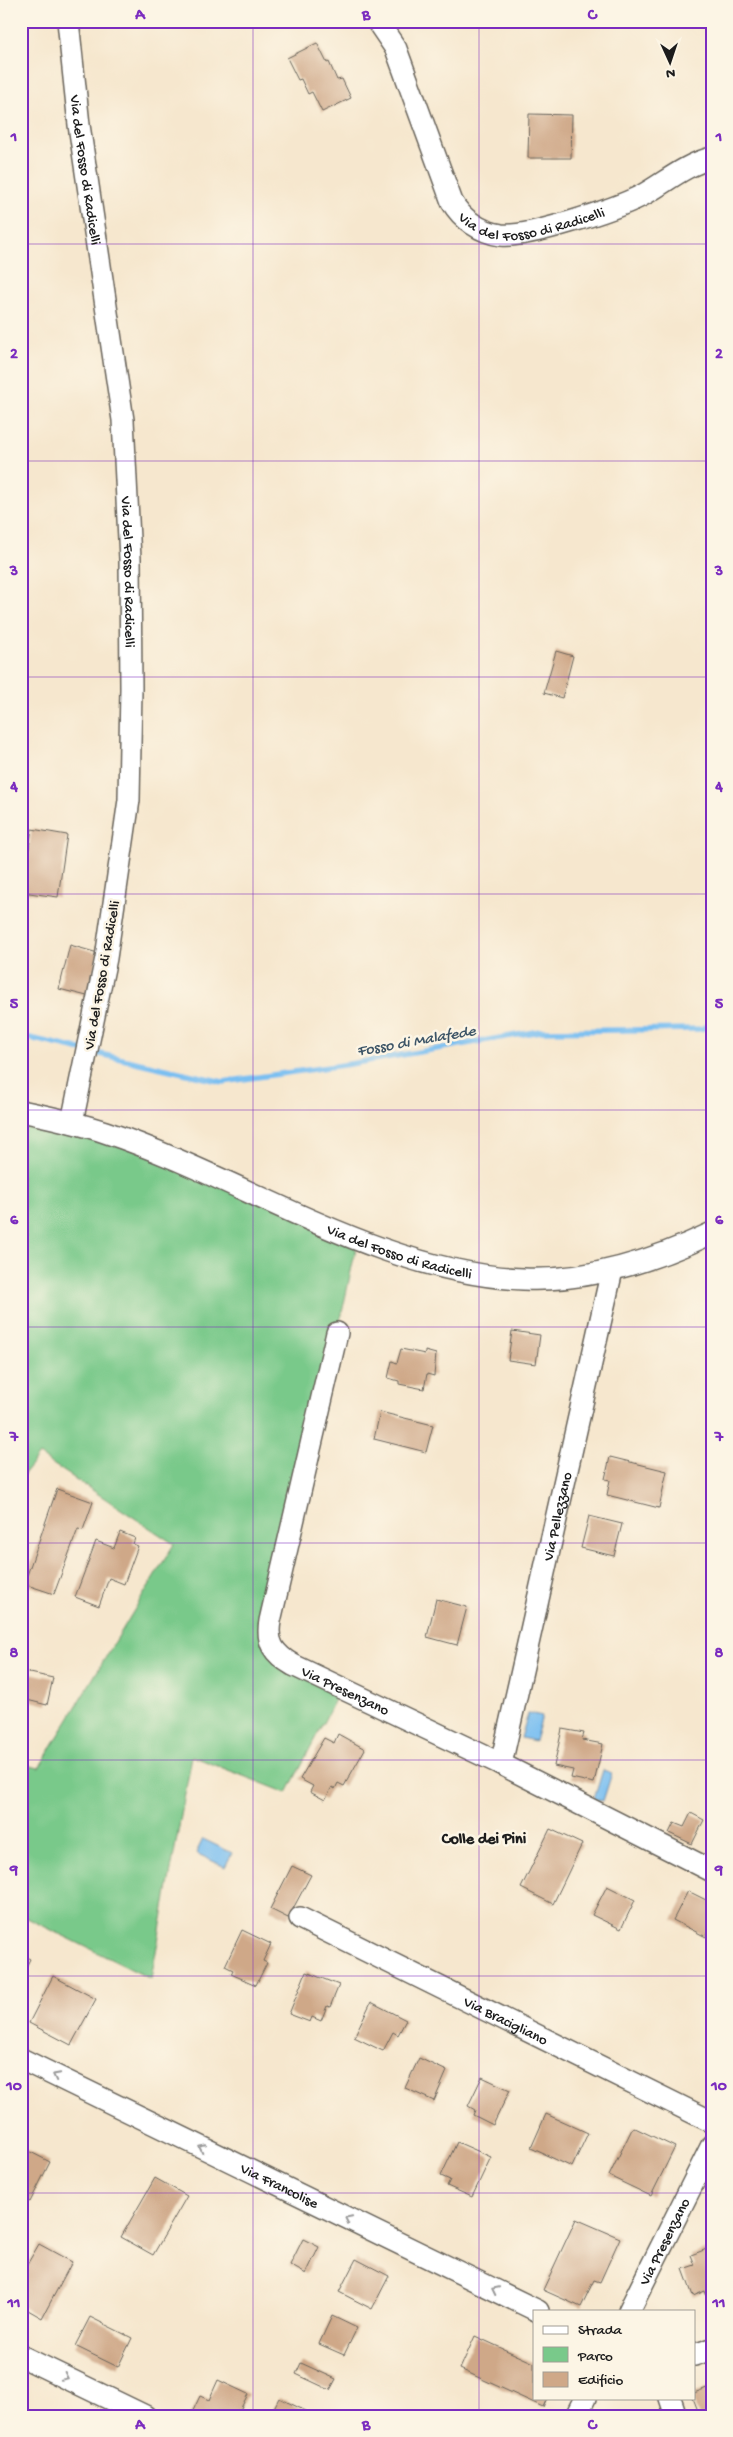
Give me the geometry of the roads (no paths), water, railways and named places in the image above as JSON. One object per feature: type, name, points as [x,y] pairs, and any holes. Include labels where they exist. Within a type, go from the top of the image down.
[{"type":"street","name":"Via del Fosso di Radicelli","points":[[68,21],[79,125],[123,420],[130,559],[129,800],[106,958],[72,1122]]},
{"type":"street","name":"Via del Fosso di Radicelli","points":[[377,21],[396,49],[452,202],[468,221],[489,232],[505,235],[528,232],[609,210],[641,196],[681,170],[712,158]]},
{"type":"street","name":"Via del Fosso di Radicelli","points":[[21,1111],[72,1122],[153,1150],[358,1240],[442,1266],[484,1275],[524,1279],[568,1277],[612,1270],[676,1250],[712,1233]]},
{"type":"street","name":"Via Pellezzano","points":[[501,1764],[612,1270]]},
{"type":"street","name":"Via Presenzano","points":[[337,1333],[270,1621],[270,1644],[275,1653],[293,1665],[501,1764],[712,1871]]},
{"type":"street","name":"Via Bracigliano","points":[[300,1918],[712,2122]]},
{"type":"street","name":"Via Francolise","points":[[21,2059],[536,2310]]},
{"type":"street","name":"Via Presenzano","points":[[629,2310],[712,2144]]},
{"type":"street","points":[[696,2354],[712,2349]]},
{"type":"street","points":[[21,2356],[145,2416]]},
{"type":"street","points":[[576,2416],[583,2400]]},
{"type":"street","points":[[671,2400],[676,2416]]},
{"type":"water","points":[[528,1713],[542,1716],[535,1741],[521,1738]]},
{"type":"water","points":[[603,1770],[612,1773],[603,1801],[594,1799]]},
{"type":"water","points":[[203,1839],[232,1853],[225,1867],[196,1853]]},
{"type":"waterway","name":"Fosso di Malafede","points":[[21,1036],[223,1082],[350,1064],[540,1031],[701,1029],[712,1024]]},
{"type":"district","name":"Colle dei Pini","points":[[484,1837]]}]
